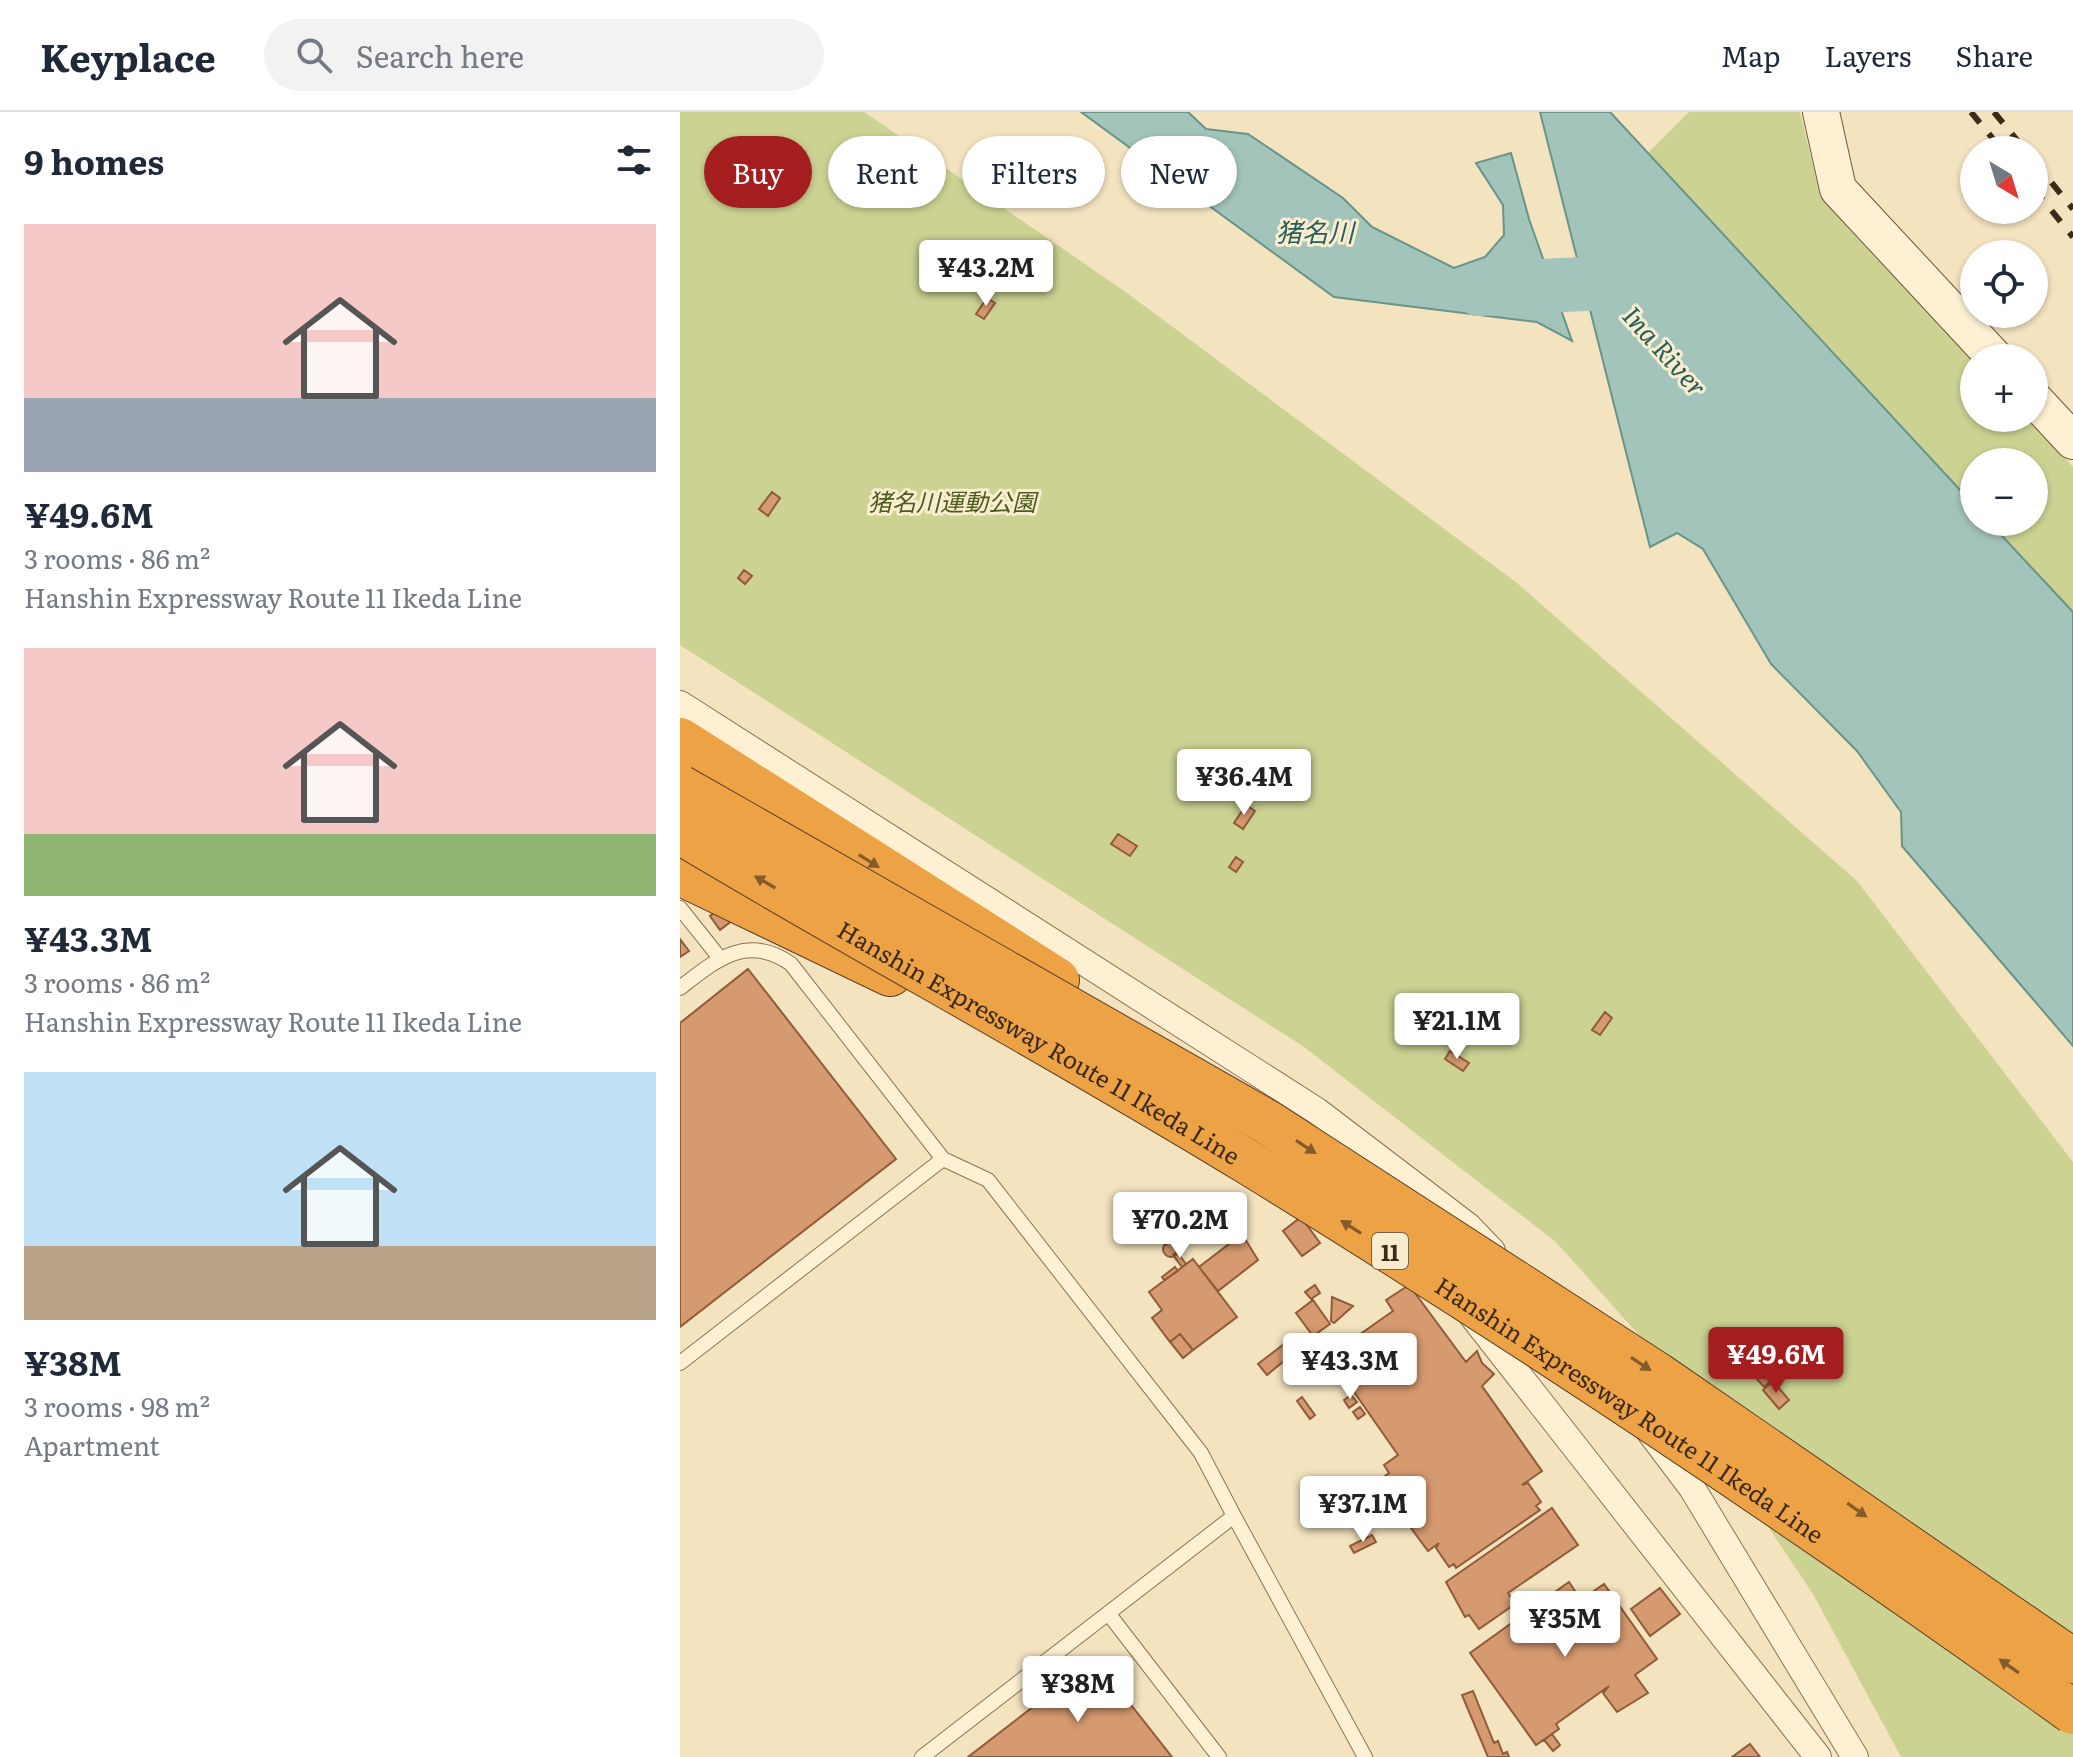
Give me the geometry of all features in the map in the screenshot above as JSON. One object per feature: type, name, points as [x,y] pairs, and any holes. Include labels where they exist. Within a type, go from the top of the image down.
[{"type":"highway","points":[[680,740],[1212,1077],[1267,1122]]},
{"type":"highway","name":"Hanshin Expressway Route 11 Ikeda Line","points":[[680,787],[1267,1122],[1658,1375],[2073,1661]]},
{"type":"highway","name":"Hanshin Expressway Route 11 Ikeda Line","points":[[680,832],[1242,1159],[1470,1301],[1657,1424],[2073,1712]]},
{"type":"highway","points":[[680,873],[1094,1072]]},
{"type":"street","points":[[1821,112],[1838,189],[1982,344]]},
{"type":"street","points":[[2048,414],[2073,441]]},
{"type":"street","points":[[680,704],[1264,1077],[1378,1156],[1468,1226],[1589,1353],[1692,1488],[1855,1757]]},
{"type":"street","points":[[1378,1156],[1422,1248],[1495,1348],[1818,1757]]},
{"type":"lane","points":[[680,908],[719,957]]},
{"type":"lane","points":[[680,988],[719,957],[757,949],[774,952],[791,964],[943,1159],[988,1180],[1201,1453],[1365,1757]]},
{"type":"lane","points":[[680,1363],[943,1159]]},
{"type":"lane","points":[[922,1757],[1234,1516]]},
{"type":"lane","points":[[1108,1613],[1219,1757]]},
{"type":"green space","name":"猪名川運動公園","points":[[680,112],[864,112],[899,136],[828,136],[828,208],[946,208],[946,168],[962,179],[962,208],[1003,208],[1127,293],[1517,583],[1857,881],[2073,1162],[2073,1757],[1901,1757],[1813,1594],[1646,1343],[1556,1242],[1304,1047],[680,645]]},
{"type":"green space","points":[[1689,112],[1800,112],[1819,190],[1850,230],[1960,346],[1960,432],[2040,432],[2073,467],[2073,612],[2002,536],[2048,536],[2048,448],[1960,448],[1960,490],[1648,153]]},
{"type":"water","name":"猪名川","points":[[1081,112],[1188,112],[1206,129],[1248,134],[1343,198],[1372,227],[1454,268],[1485,257],[1504,235],[1503,205],[1476,163],[1511,153],[1529,219],[1572,341],[1537,322],[1334,297],[1212,208],[1237,208],[1237,136],[1121,136],[1121,141]]},
{"type":"water","points":[[1540,112],[1610,112],[1960,490],[1960,536],[2002,536],[2073,612],[2073,1046],[1902,846],[1901,812],[1857,751],[1771,664],[1703,549],[1677,533],[1650,547]]},
{"type":"building","points":[[987,298],[995,303],[984,319],[976,314]]},
{"type":"building","points":[[772,492],[780,498],[768,516],[759,509]]},
{"type":"building","points":[[744,570],[752,576],[745,584],[738,578]]},
{"type":"building","points":[[1246,805],[1255,811],[1243,829],[1234,823]]},
{"type":"building","points":[[1118,834],[1137,846],[1130,856],[1111,844]]},
{"type":"building","points":[[1236,857],[1243,862],[1236,872],[1229,867]]},
{"type":"building","points":[[727,902],[738,916],[720,930],[710,916]]},
{"type":"building","points":[[680,939],[689,951],[680,957]]},
{"type":"building","points":[[748,969],[896,1159],[680,1327],[680,1023]]},
{"type":"building","points":[[1605,1012],[1612,1018],[1600,1035],[1592,1030]]},
{"type":"building","points":[[1450,1051],[1469,1063],[1463,1071],[1445,1059]]},
{"type":"building","points":[[1301,1217],[1320,1243],[1302,1256],[1283,1231]]},
{"type":"building","points":[[1163,1233],[1170,1242],[1166,1245],[1158,1237]]},
{"type":"building","points":[[1242,1234],[1258,1260],[1218,1291],[1199,1267]]},
{"type":"building","points":[[1168,1241],[1174,1241],[1179,1249],[1177,1255],[1168,1257],[1163,1252],[1163,1246]]},
{"type":"building","points":[[1177,1252],[1186,1264],[1182,1267],[1173,1255]]},
{"type":"building","points":[[1193,1259],[1237,1317],[1193,1350],[1180,1334],[1170,1342],[1152,1318],[1162,1310],[1149,1292]]},
{"type":"building","points":[[1175,1267],[1178,1271],[1164,1280],[1162,1277]]},
{"type":"building","points":[[1315,1285],[1320,1293],[1311,1299],[1305,1292]]},
{"type":"building","points":[[1409,1285],[1466,1362],[1477,1351],[1482,1363],[1494,1374],[1482,1386],[1542,1471],[1522,1485],[1528,1483],[1541,1502],[1536,1506],[1540,1510],[1456,1568],[1454,1564],[1449,1567],[1436,1548],[1439,1543],[1428,1551],[1377,1482],[1389,1473],[1384,1465],[1398,1455],[1329,1356],[1393,1311],[1386,1300]]},
{"type":"building","points":[[1332,1297],[1353,1306],[1334,1323],[1331,1321]]},
{"type":"building","points":[[1313,1300],[1330,1324],[1313,1336],[1296,1313]]},
{"type":"building","points":[[1180,1334],[1193,1350],[1183,1358],[1170,1342]]},
{"type":"building","points":[[1288,1341],[1296,1351],[1267,1375],[1258,1364]]},
{"type":"building","points":[[1757,1364],[1772,1380],[1764,1387],[1749,1370]]},
{"type":"building","points":[[1773,1381],[1789,1400],[1779,1409],[1763,1390]]},
{"type":"building","points":[[1351,1395],[1357,1402],[1349,1408],[1344,1400]]},
{"type":"building","points":[[1302,1397],[1315,1415],[1310,1419],[1297,1401]]},
{"type":"building","points":[[1360,1407],[1365,1414],[1358,1419],[1353,1412]]},
{"type":"building","points":[[1552,1508],[1578,1545],[1508,1593],[1515,1604],[1479,1629],[1469,1615],[1465,1617],[1446,1582]]},
{"type":"building","points":[[1372,1535],[1376,1542],[1354,1553],[1350,1546]]},
{"type":"building","points":[[1569,1582],[1581,1600],[1604,1584],[1657,1659],[1635,1675],[1648,1693],[1617,1712],[1603,1693],[1609,1686],[1556,1724],[1559,1729],[1536,1745],[1470,1653]]},
{"type":"building","points":[[1660,1588],[1680,1614],[1650,1636],[1631,1609]]},
{"type":"building","points":[[1095,1659],[1172,1757],[968,1757]]},
{"type":"building","points":[[1473,1691],[1494,1743],[1498,1741],[1503,1754],[1507,1752],[1509,1757],[1488,1757],[1462,1695]]},
{"type":"building","points":[[1552,1734],[1560,1745],[1553,1751],[1544,1740]]},
{"type":"building","points":[[1750,1744],[1760,1757],[1732,1757]]},
{"type":"waterway","name":"Ina River","points":[[1479,289],[1605,283],[1640,322]]},
{"type":"railway","points":[[1971,112],[1991,136]]},
{"type":"railway","points":[[1994,112],[2014,136]]},
{"type":"railway","points":[[2048,178],[2073,209]]},
{"type":"railway","points":[[2048,206],[2073,237]]}]
